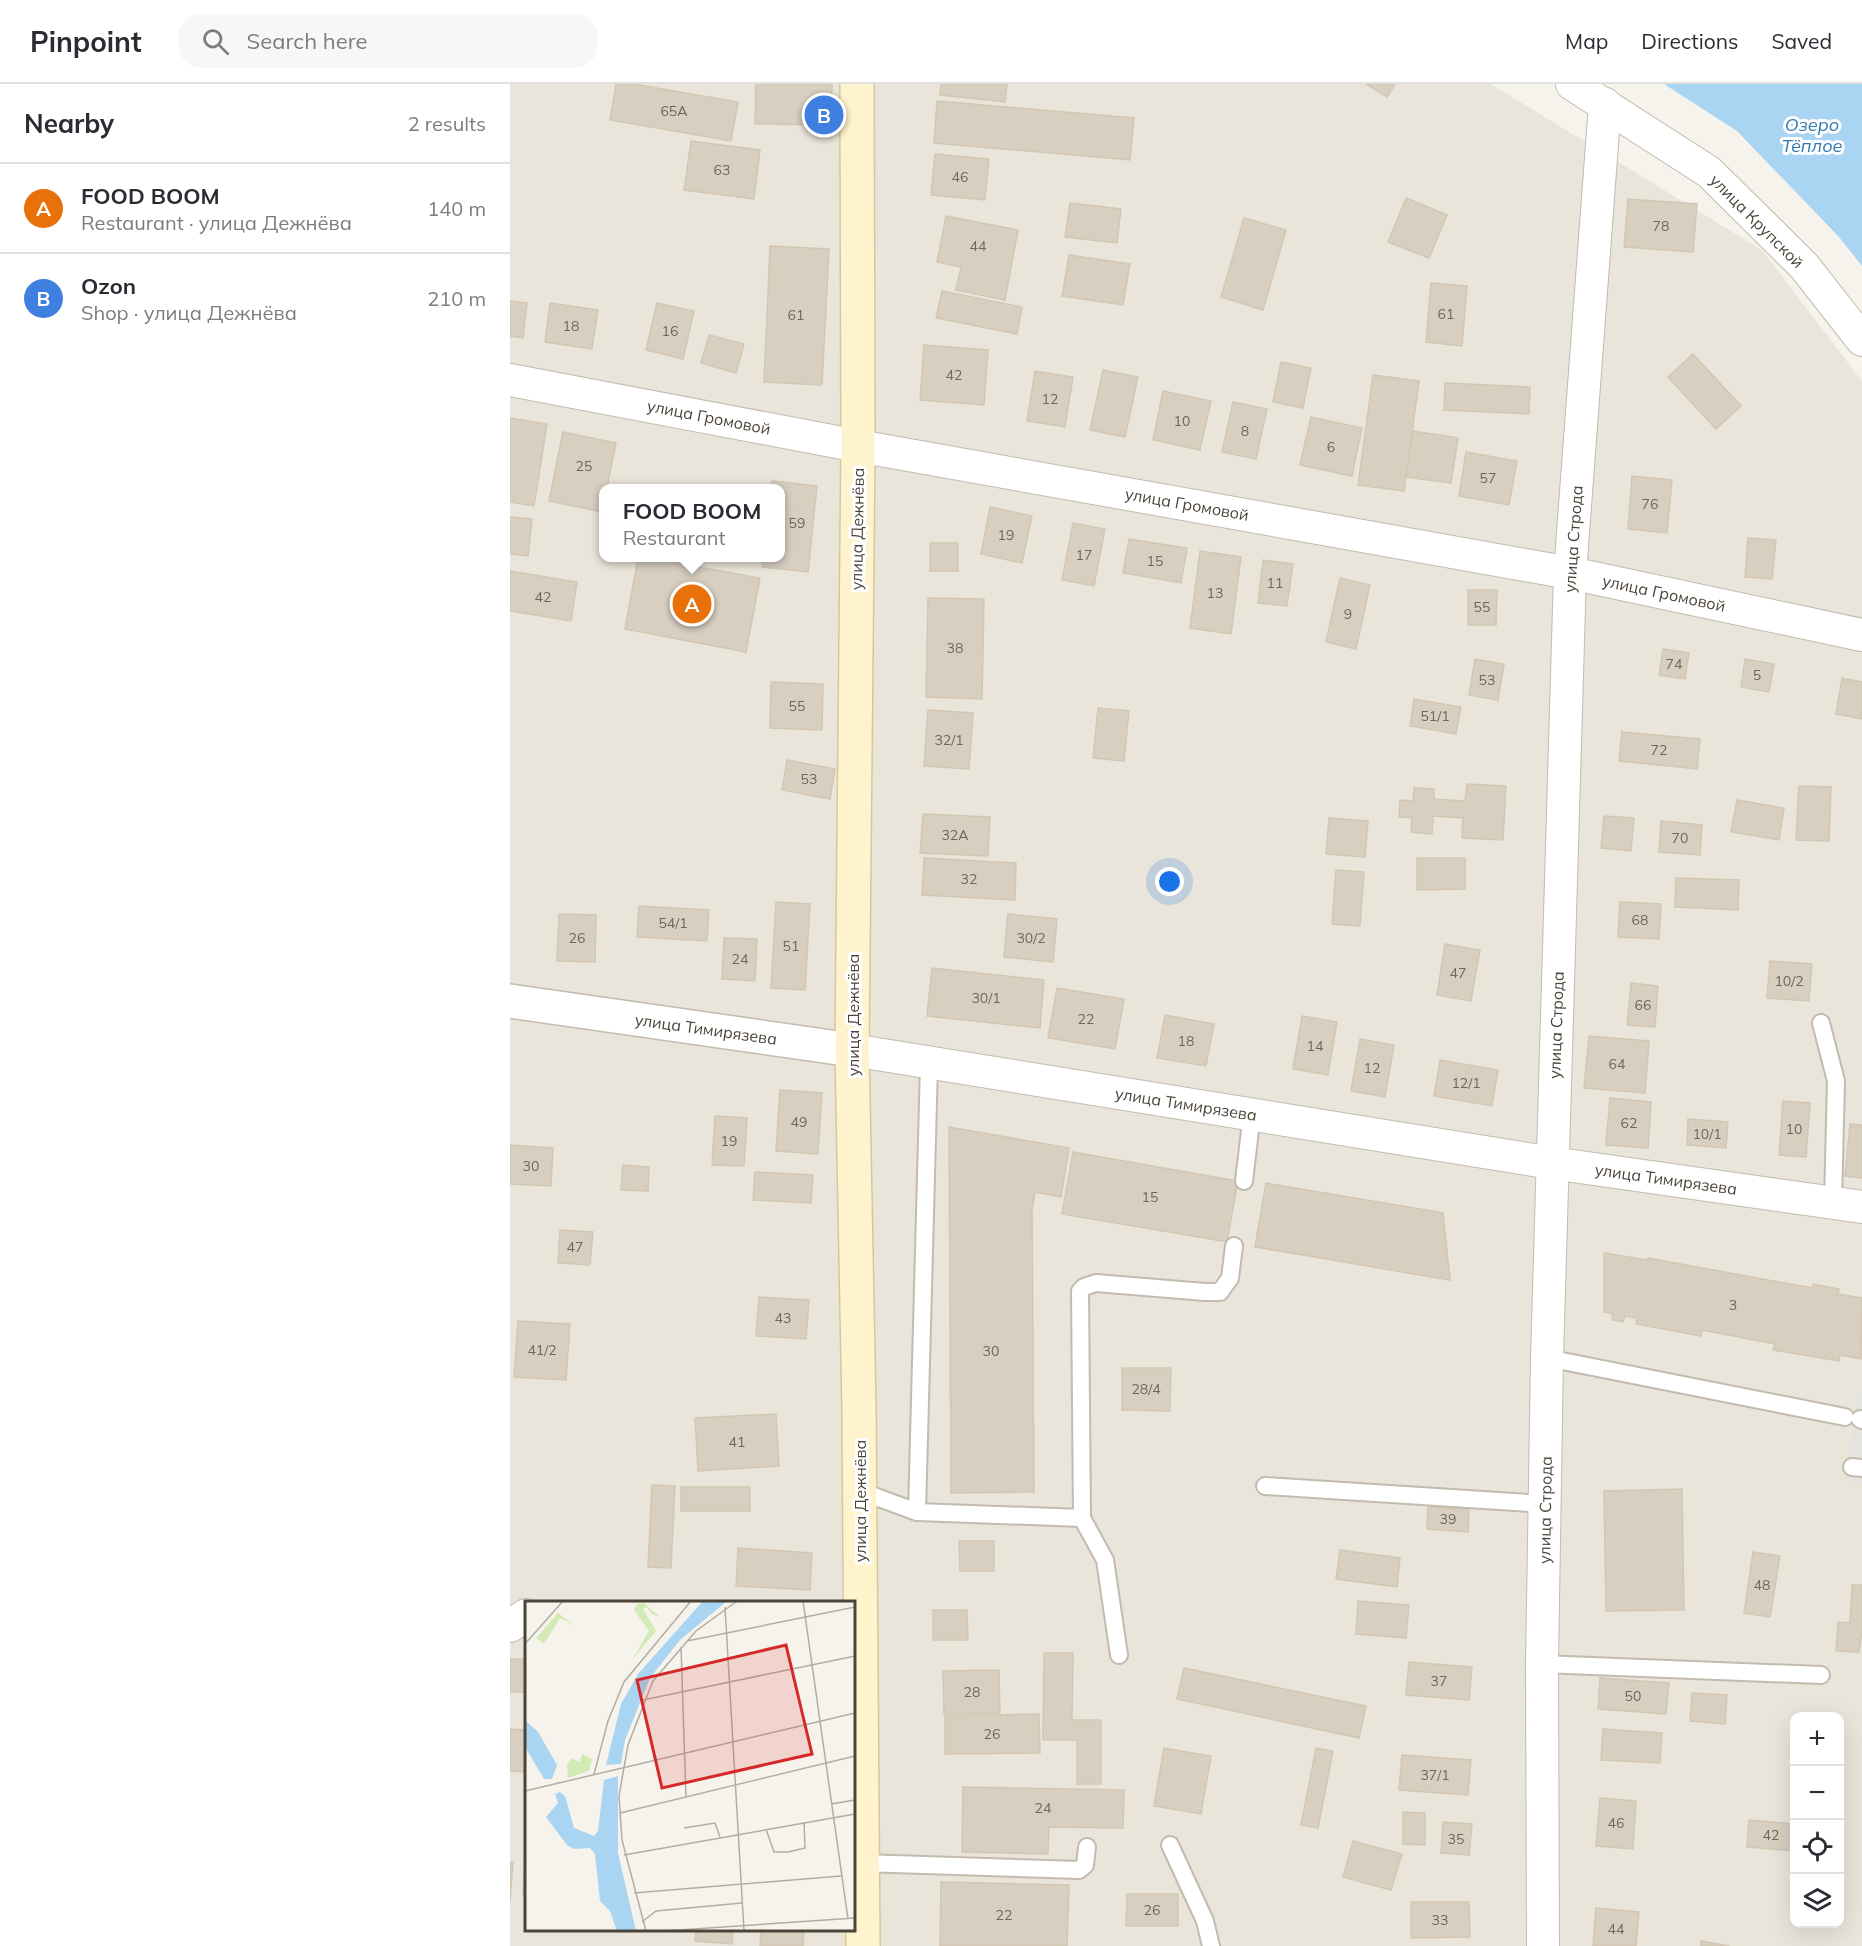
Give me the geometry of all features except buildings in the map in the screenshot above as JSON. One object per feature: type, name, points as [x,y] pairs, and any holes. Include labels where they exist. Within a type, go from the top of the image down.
[{"type":"main road","name":"улица Дежнёва","points":[[857,84],[858,446],[852,1050],[860,1491],[863,1946]]},
{"type":"street","name":"улица Крупской","points":[[1572,84],[1709,172],[1804,266],[1862,340]]},
{"type":"street","name":"улица Строда","points":[[1544,1946],[1542,1664],[1547,1358],[1570,573],[1605,105]]},
{"type":"street","name":"улица Громовой","points":[[510,380],[858,446],[1570,573],[1862,635]]},
{"type":"street","name":"улица Тимирязева","points":[[510,1001],[852,1050],[1552,1163],[1848,1205]]},
{"type":"street","points":[[510,1626],[525,1616]]},
{"type":"lane","points":[[1821,1023],[1836,1080],[1848,1205]]},
{"type":"lane","points":[[917,1512],[929,1064]]},
{"type":"lane","points":[[1244,1181],[1252,1114]]},
{"type":"lane","points":[[1119,1655],[1105,1560],[1082,1518],[1080,1292],[1084,1287],[1096,1283],[1220,1292],[1230,1278],[1234,1246]]},
{"type":"lane","points":[[1547,1358],[1856,1419]]},
{"type":"lane","points":[[1265,1486],[1545,1504]]},
{"type":"lane","points":[[860,1491],[917,1512],[1082,1518]]},
{"type":"lane","points":[[1542,1664],[1821,1675]]},
{"type":"lane","points":[[1170,1845],[1204,1921],[1211,1946]]},
{"type":"lane","points":[[862,1863],[1079,1870],[1085,1865],[1087,1847]]},
{"type":"shaded area","points":[[510,84],[1491,84],[1762,250],[1862,381],[1862,1946],[510,1946]]},
{"type":"shaded area","points":[[1859,1390],[1862,1391],[1862,1484],[1845,1479]]},
{"type":"water","name":"Озеро Тёплое","points":[[1664,84],[1862,84],[1862,266],[1839,237],[1737,131]]},
{"type":"place","name":"Ozon","points":[[824,115]]},
{"type":"place","name":"FOOD BOOM","points":[[692,604]]}]
